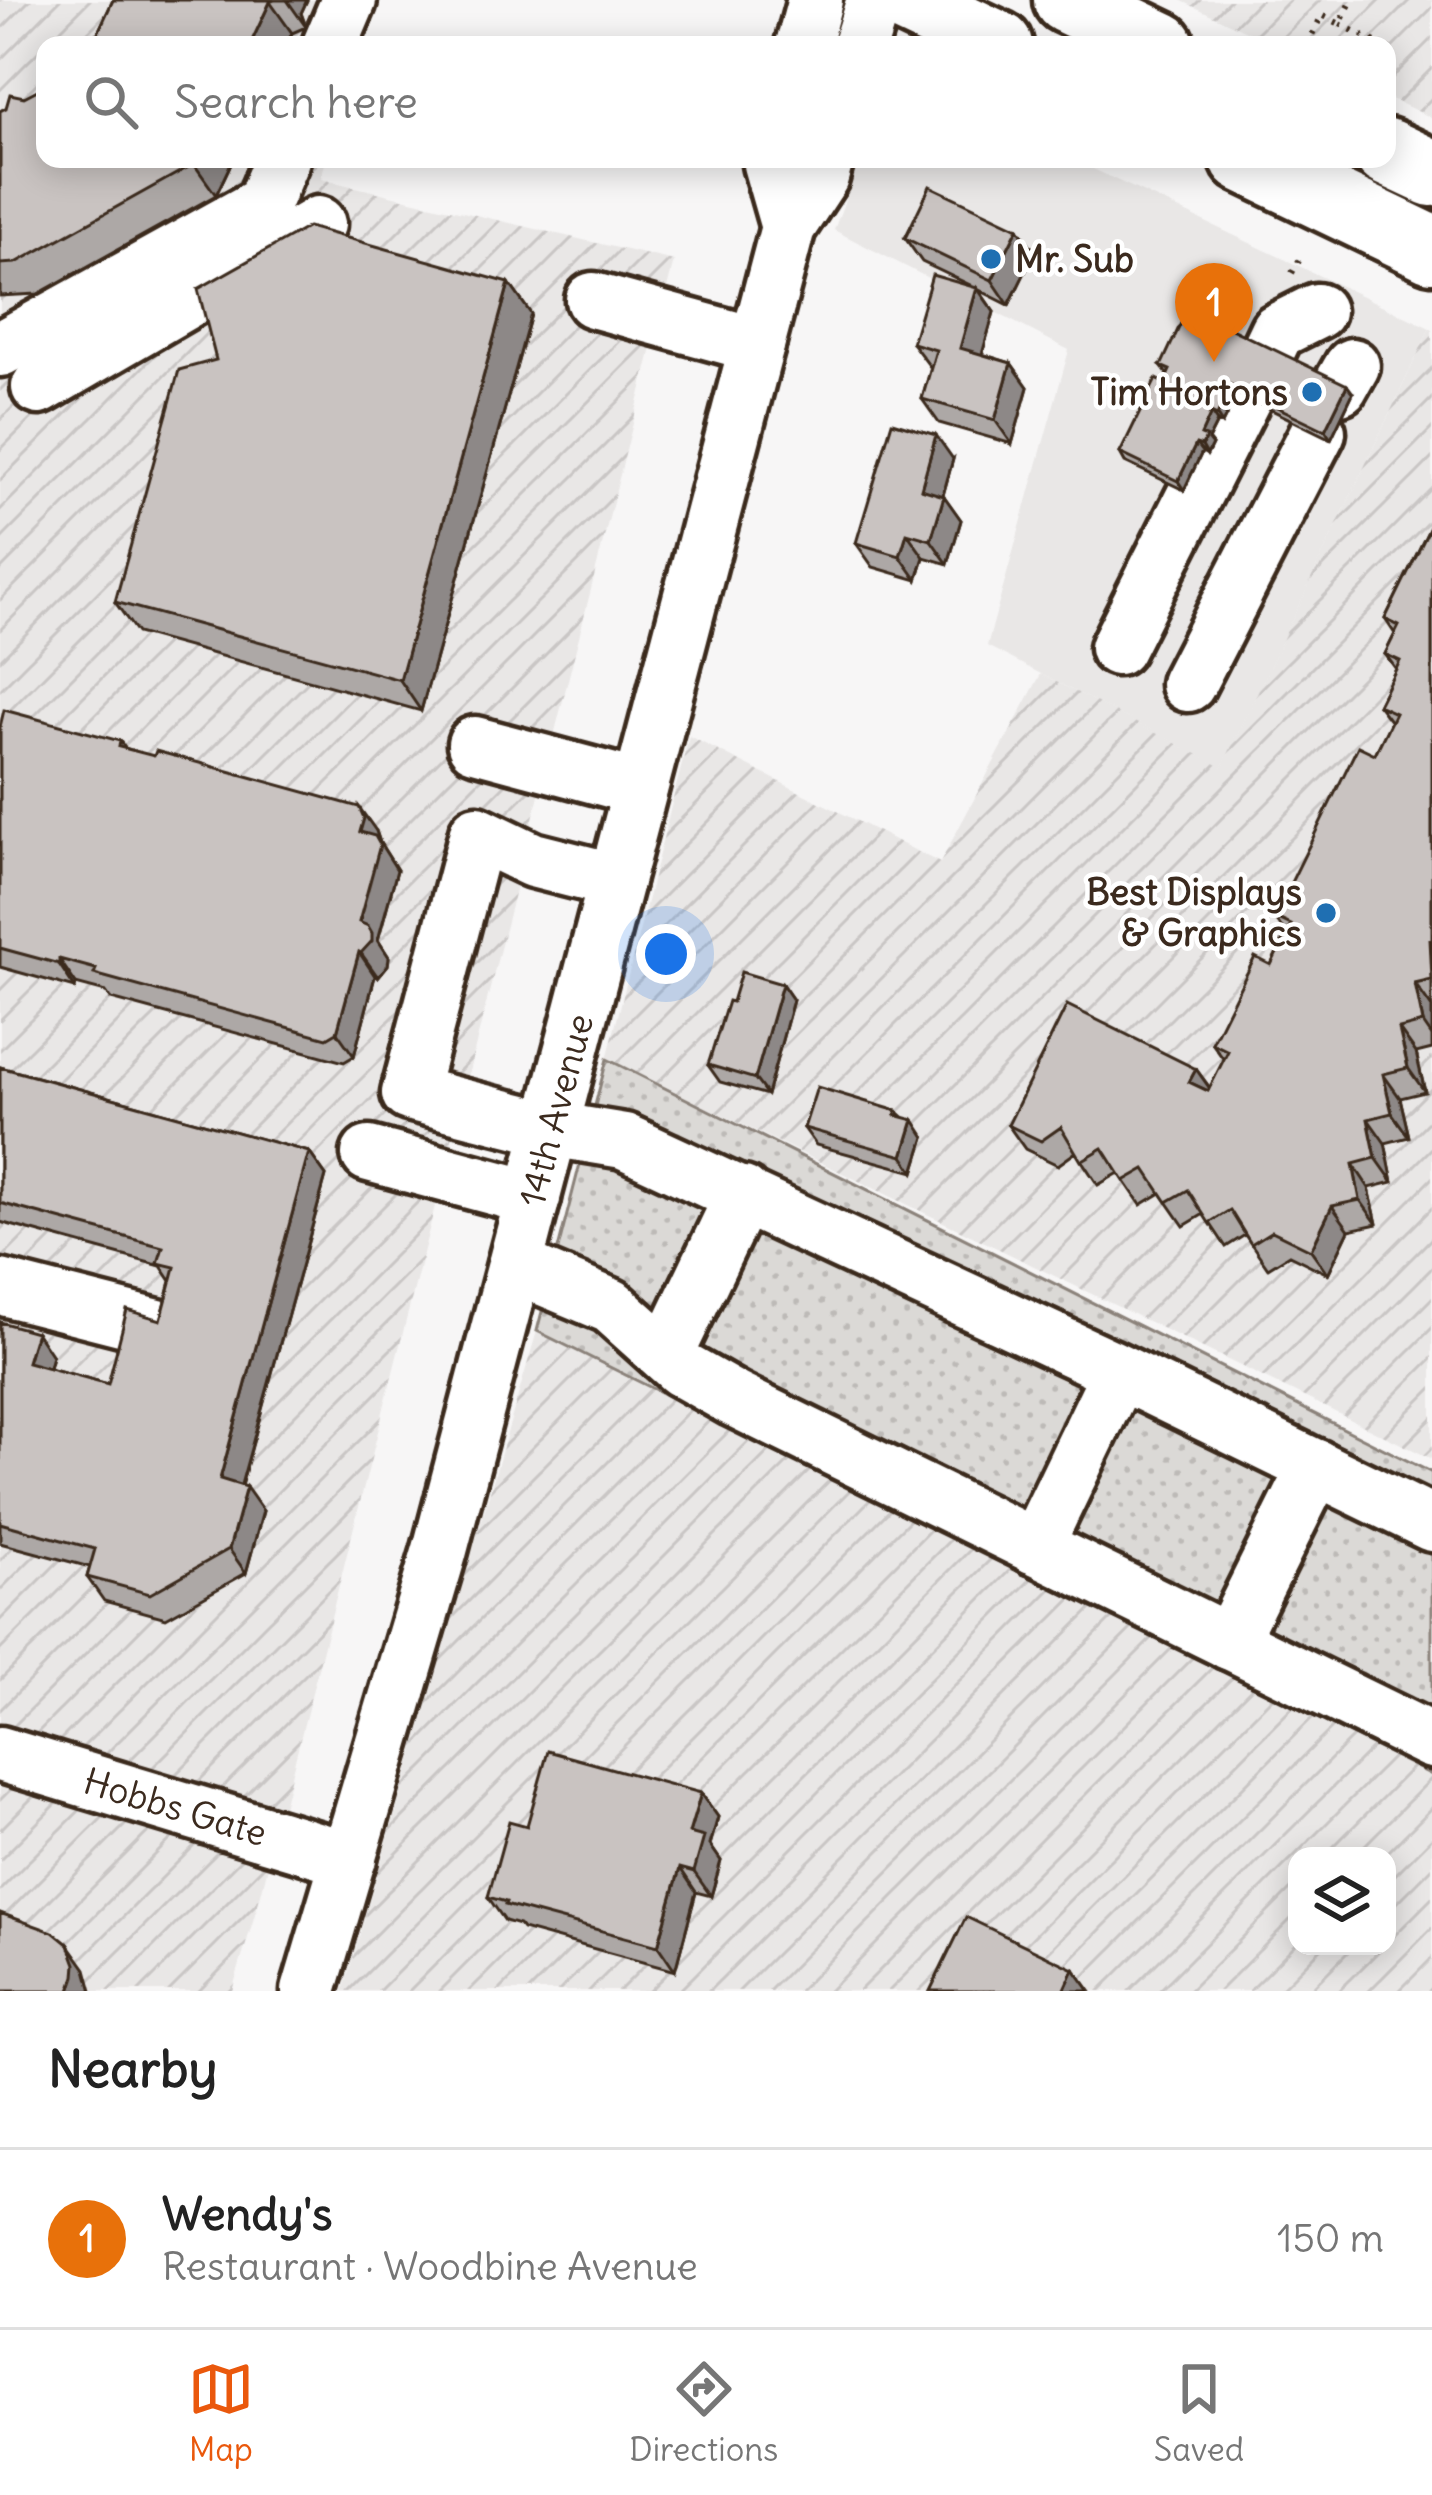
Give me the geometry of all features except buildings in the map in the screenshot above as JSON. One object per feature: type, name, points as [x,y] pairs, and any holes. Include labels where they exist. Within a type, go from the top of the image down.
[{"type":"main road","points":[[904,0],[980,36]]},
{"type":"main road","points":[[1396,156],[1432,173]]},
{"type":"main road","points":[[1263,168],[1432,249]]},
{"type":"street","points":[[334,36],[350,0]]},
{"type":"street","points":[[805,36],[815,0]]},
{"type":"street","points":[[863,36],[874,0]]},
{"type":"street","points":[[0,349],[263,204],[278,168]]},
{"type":"street","points":[[771,168],[788,227]]},
{"type":"street","name":"14th Avenue","points":[[309,1991],[440,1550],[788,227],[824,168]]},
{"type":"street","points":[[39,387],[318,224]]},
{"type":"street","points":[[593,300],[757,345]]},
{"type":"street","points":[[1117,648],[1277,331],[1316,311]]},
{"type":"street","points":[[1188,684],[1337,395]]},
{"type":"street","points":[[475,744],[640,788]]},
{"type":"street","points":[[616,881],[533,860],[477,833],[409,1093],[550,1129],[624,1141],[1432,1524]]},
{"type":"street","points":[[369,1154],[533,1198]]},
{"type":"street","points":[[666,1355],[742,1194]]},
{"type":"street","points":[[515,1267],[611,1306],[681,1369],[734,1399],[1432,1741]]},
{"type":"street","points":[[0,1288],[161,1328]]},
{"type":"street","points":[[1035,1547],[1119,1372]]},
{"type":"street","points":[[1229,1642],[1316,1467]]},
{"type":"street","name":"Hobbs Gate","points":[[0,1754],[349,1859]]},
{"type":"path","points":[[1340,24],[1352,0]]},
{"type":"path","points":[[1312,36],[1322,15],[1363,36]]},
{"type":"shaded area","points":[[0,0],[377,0],[365,36],[36,36],[36,168],[324,168],[321,179],[674,261],[261,1894],[232,1991],[0,1991]]},
{"type":"shaded area","points":[[1180,0],[1432,0],[1432,118],[1396,101],[1396,36],[1257,36]]},
{"type":"shaded area","points":[[857,168],[1091,168],[1430,328],[1222,768],[987,646],[1069,350],[834,230]]},
{"type":"shaded area","points":[[1430,328],[1432,1459],[607,1059],[689,736],[940,863],[1041,674],[1222,767]]},
{"type":"shaded area","points":[[607,1059],[1432,1473],[1432,1775],[537,1331]]},
{"type":"shaded area","points":[[537,1331],[1432,1775],[1432,1991],[343,1991]]},
{"type":"place","name":"Mr. Sub","points":[[991,259]]},
{"type":"place","name":"Wendy's","points":[[1214,362]]},
{"type":"place","name":"Tim Hortons","points":[[1312,392]]},
{"type":"place","name":"Best Displays & Graphics","points":[[1326,913]]}]
